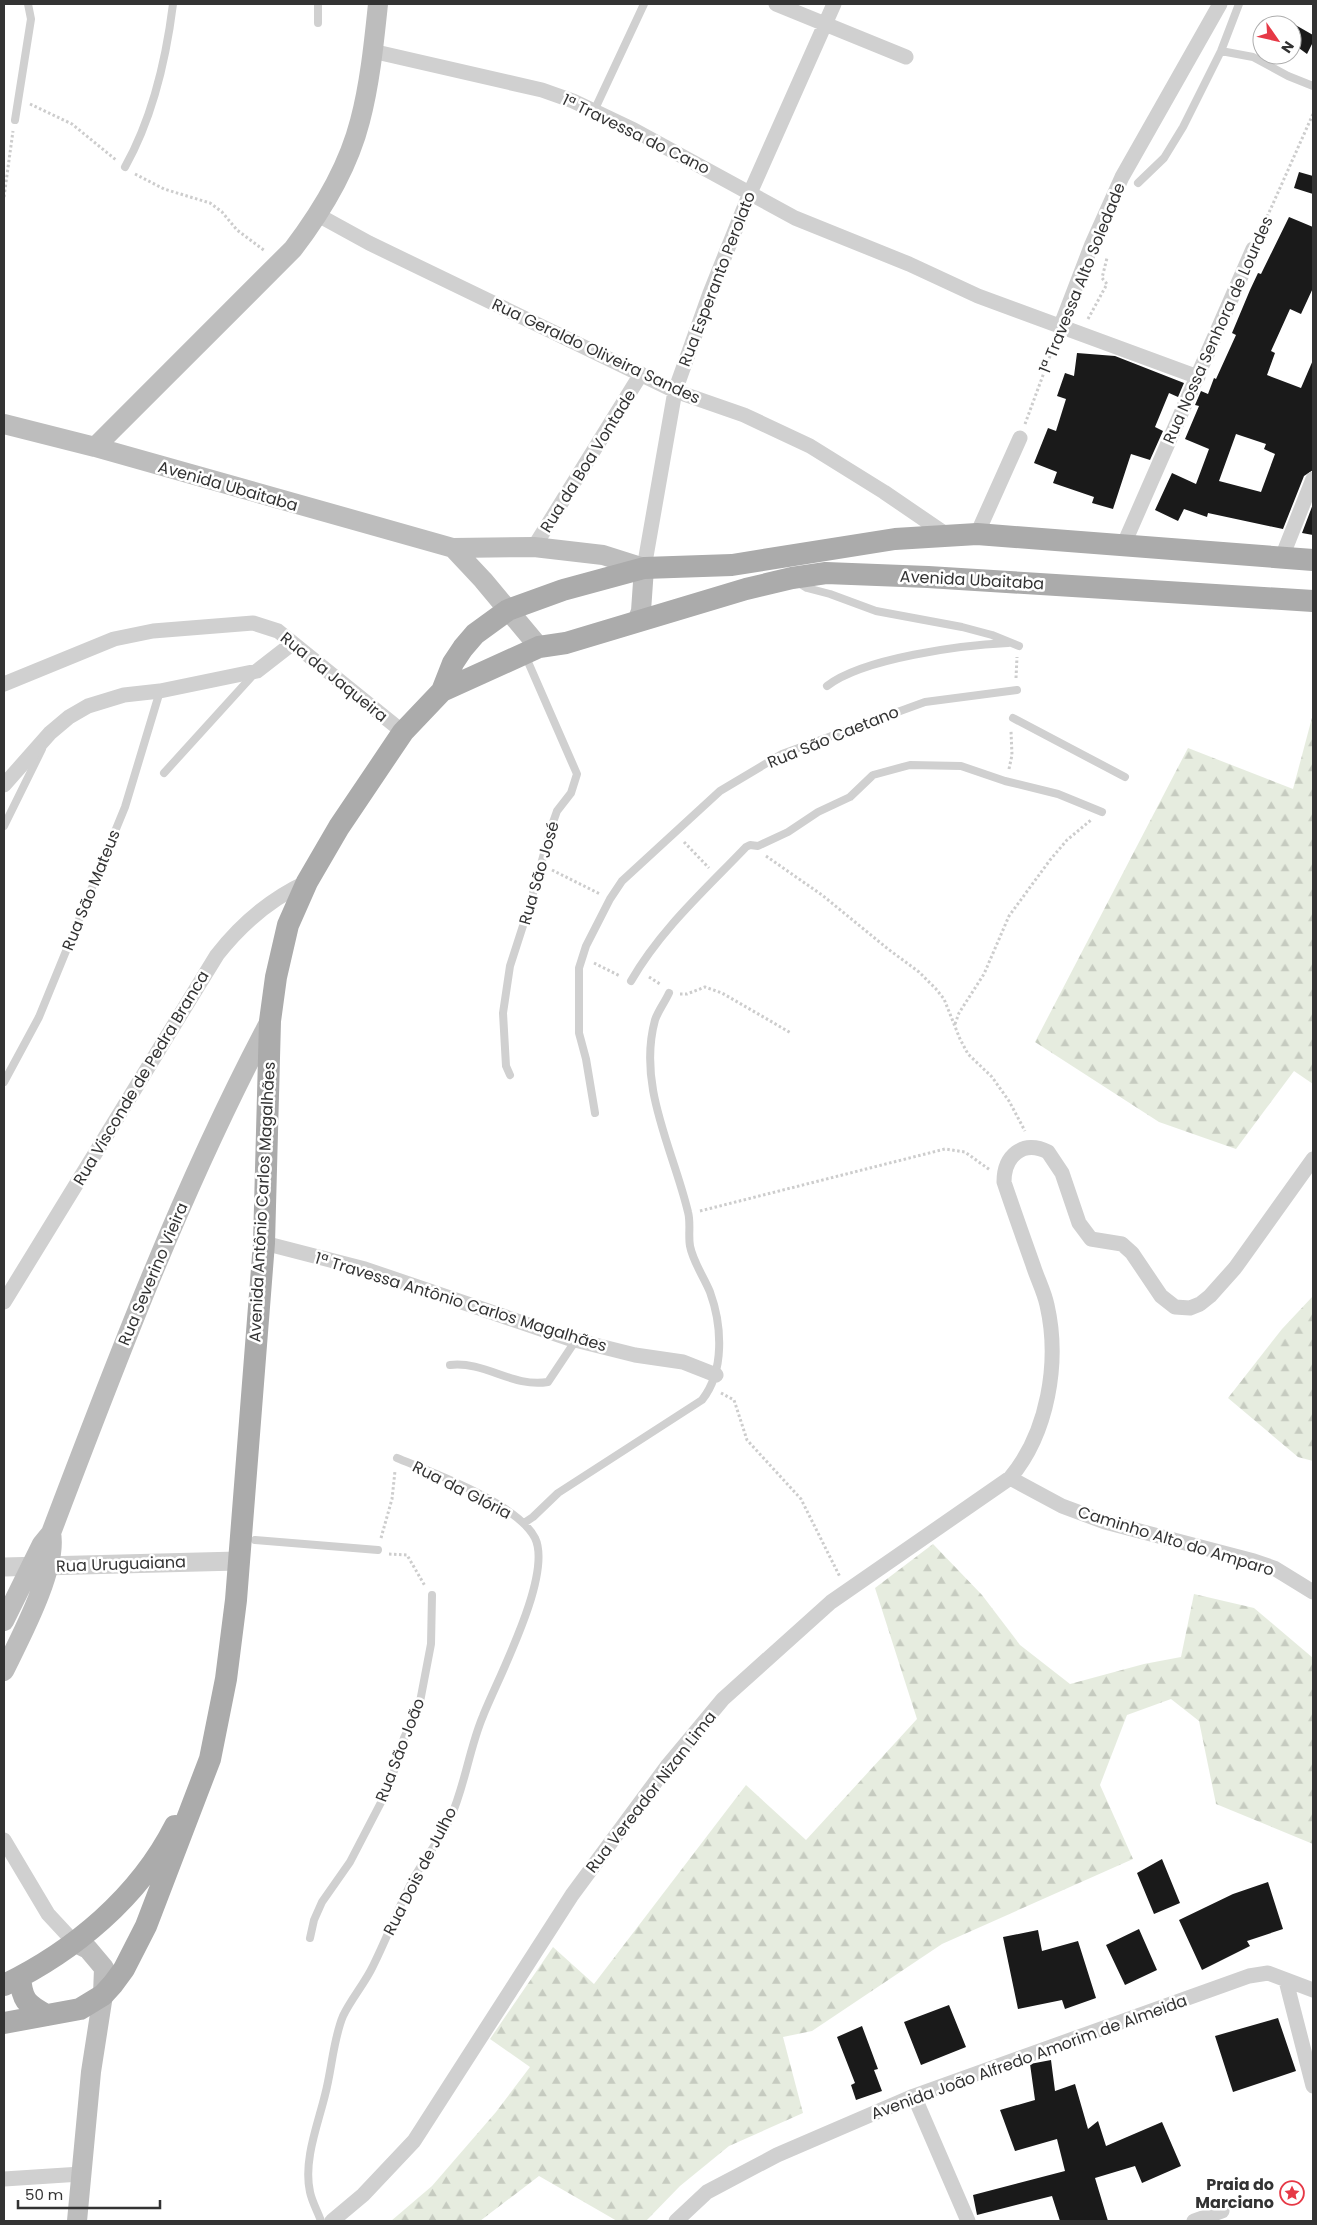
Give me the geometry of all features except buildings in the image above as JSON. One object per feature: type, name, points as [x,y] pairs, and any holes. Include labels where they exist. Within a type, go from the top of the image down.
[{"type":"main road","points":[[95,447],[293,249],[318,215],[340,173],[360,122],[378,4]]},
{"type":"main road","name":"Avenida Ubaitaba","points":[[4,424],[95,447],[453,548],[534,547],[603,555],[644,568]]},
{"type":"main road","name":"Avenida Ubaitaba","points":[[508,610],[563,590],[644,568],[732,565],[895,539],[947,535],[978,534],[1313,560]]},
{"type":"main road","points":[[453,548],[508,610],[532,650]]},
{"type":"main road","points":[[637,622],[641,611],[644,568]]},
{"type":"main road","name":"Avenida Ubaitaba","points":[[532,650],[566,643],[746,589],[792,578],[826,573],[928,577],[1313,601]]},
{"type":"main road","name":"Avenida Antônio Carlos Magalhães","points":[[442,691],[452,663],[463,648],[475,634],[508,610]]},
{"type":"main road","name":"Avenida Antônio Carlos Magalhães","points":[[4,2023],[80,2009],[103,1995],[124,1969],[146,1926],[210,1758],[226,1679],[236,1600],[264,1243],[270,1021],[276,977],[288,925],[307,882],[339,826],[403,732],[442,691],[532,650]]},
{"type":"main road","name":"Rua Severino Vieira","points":[[4,1671],[36,1602],[42,1544],[51,1532],[132,1322],[218,1123],[270,1021]]},
{"type":"main road","name":"Rua Severino Vieira","points":[[4,1621],[39,1567]]},
{"type":"main road","name":"Avenida Antônio Carlos Magalhães","points":[[12,1981],[74,1942],[105,1918],[140,1878],[169,1838],[210,1758]]},
{"type":"main road","points":[[74,1942],[88,1949],[104,1968],[103,1995],[91,2072],[77,2221]]},
{"type":"main road","points":[[12,1981],[26,2001],[46,2015]]},
{"type":"street","points":[[776,4],[906,57]]},
{"type":"street","name":"Rua Esperanto Perolato","points":[[644,568],[675,391],[750,193],[834,4]]},
{"type":"street","name":"1ª Travessa Alto Soledade","points":[[1061,325],[1092,244],[1122,176],[1220,4]]},
{"type":"street","name":"1ª Travessa do Cano","points":[[372,52],[542,90],[594,111],[795,218],[909,264],[978,296],[1198,377]]},
{"type":"street","name":"Rua Geraldo Oliveira Sandes","points":[[318,215],[369,243],[675,391],[744,415],[810,446],[884,492],[947,535]]},
{"type":"street","name":"Rua Nossa Senhora de Lourdes","points":[[1123,546],[1253,249]]},
{"type":"street","name":"Rua da Boa Vontade","points":[[534,547],[641,374]]},
{"type":"street","points":[[978,534],[1020,438]]},
{"type":"street","points":[[1282,557],[1313,479]]},
{"type":"street","name":"Rua da Jaqueira","points":[[4,684],[114,639],[153,631],[253,622],[278,631],[403,732]]},
{"type":"street","points":[[4,785],[50,734],[69,717],[88,706],[124,695],[160,691],[256,671],[293,643]]},
{"type":"street","name":"Rua Visconde de Pedra Branca","points":[[4,1302],[217,955],[233,935],[259,910],[284,893],[307,882]]},
{"type":"street","points":[[1004,1182],[1004,1168],[1007,1161],[1022,1150],[1033,1147],[1048,1152],[1057,1166],[1079,1223],[1091,1239],[1122,1244],[1132,1252],[1161,1296],[1175,1307],[1190,1308],[1200,1304],[1210,1296],[1235,1268],[1313,1159]]},
{"type":"street","name":"Rua Vereador Nizan Lima","points":[[332,2221],[363,2195],[414,2141],[572,1895],[668,1765],[723,1699],[831,1602],[1010,1478],[1021,1465],[1037,1431],[1051,1378],[1052,1342],[1047,1304],[1004,1182]]},
{"type":"street","name":"1ª Travessa Antônio Carlos Magalhães","points":[[264,1243],[365,1269],[576,1340],[635,1355],[683,1362],[714,1382]]},
{"type":"street","name":"Caminho Alto do Amparo","points":[[1010,1478],[1062,1506],[1105,1522],[1254,1560],[1274,1568],[1313,1592]]},
{"type":"street","name":"Rua Uruguaiana","points":[[4,1567],[238,1561]]},
{"type":"street","points":[[4,1840],[48,1914],[74,1942]]},
{"type":"street","name":"Avenida João Alfredo Amorim de Almeida","points":[[676,2221],[706,2192],[736,2175],[914,2096],[1249,1976],[1268,1974],[1313,1990]]},
{"type":"street","points":[[1286,1981],[1313,2086]]},
{"type":"street","points":[[914,2096],[968,2221]]},
{"type":"street","points":[[4,2179],[81,2174]]},
{"type":"street","points":[[1194,2221],[1222,2211]]},
{"type":"lane","points":[[15,120],[31,19],[28,4]]},
{"type":"lane","points":[[125,167],[140,140],[152,110],[173,4]]},
{"type":"lane","points":[[318,4],[318,23]]},
{"type":"lane","points":[[594,111],[644,4]]},
{"type":"lane","points":[[1138,183],[1164,158],[1183,127],[1221,51],[1239,4]]},
{"type":"lane","points":[[1221,51],[1253,57],[1288,76],[1313,86]]},
{"type":"lane","points":[[792,578],[807,588],[830,594],[876,611],[962,627],[1019,646]]},
{"type":"lane","points":[[828,686],[840,677],[895,659],[957,647],[1010,642]]},
{"type":"lane","name":"Rua São José","points":[[510,1075],[506,1066],[503,1014],[510,966],[557,812],[571,793],[577,774],[532,650]]},
{"type":"lane","points":[[164,773],[256,671]]},
{"type":"lane","name":"Rua São Caetano","points":[[595,1113],[586,1059],[579,1033],[579,968],[586,946],[622,880],[720,791],[764,763],[800,747],[925,702],[1017,690]]},
{"type":"lane","name":"Rua São Mateus","points":[[4,1082],[39,1017],[125,807],[160,691]]},
{"type":"lane","points":[[1013,718],[1124,777]]},
{"type":"lane","points":[[4,826],[50,734]]},
{"type":"lane","points":[[631,981],[676,919],[750,845],[758,846],[788,832],[818,812],[850,797],[873,775],[910,765],[961,766],[1005,781],[1058,794],[1102,812]]},
{"type":"lane","points":[[669,993],[656,1018],[649,1048],[650,1075],[670,1157],[689,1214],[690,1246],[710,1292],[719,1326],[714,1382]]},
{"type":"lane","points":[[450,1365],[466,1364],[518,1381],[538,1384],[548,1382],[576,1340]]},
{"type":"lane","name":"Rua da Glória","points":[[397,1458],[476,1493],[524,1523],[558,1493],[682,1415],[702,1400],[714,1382]]},
{"type":"lane","name":"Rua Dois de Julho","points":[[321,2221],[310,2192],[309,2175],[312,2148],[329,2080],[338,2032],[344,2015],[373,1967],[414,1878],[450,1819],[463,1783],[482,1717],[513,1648],[529,1605],[540,1550],[524,1523]]},
{"type":"lane","points":[[255,1540],[378,1550]]},
{"type":"lane","name":"Rua São João","points":[[310,1938],[314,1920],[322,1902],[350,1862],[388,1788],[404,1738],[419,1707],[432,1644],[432,1595]]},
{"type":"path","points":[[18,100],[47,111],[72,124],[140,178],[164,189],[210,203],[222,212],[237,230],[279,262]]},
{"type":"path","name":"Rua Nossa Senhora de Lourdes","points":[[1253,249],[1313,114]]},
{"type":"path","points":[[4,197],[15,120]]},
{"type":"path","points":[[1082,333],[1099,295],[1107,284],[1102,278],[1107,256]]},
{"type":"path","name":"1ª Travessa Alto Soledade","points":[[1020,438],[1061,325]]},
{"type":"path","points":[[955,1025],[959,1013],[984,974],[1010,916],[1067,840],[1102,812]]},
{"type":"path","points":[[676,832],[702,862],[714,872]]},
{"type":"path","points":[[758,846],[781,868],[822,895],[919,972],[944,999],[968,1054],[992,1077],[1009,1101],[1033,1147]]},
{"type":"path","points":[[540,864],[610,899]]},
{"type":"path","points":[[582,958],[631,981]]},
{"type":"path","points":[[638,970],[660,984],[669,993],[687,994],[705,987],[722,993],[791,1033]]},
{"type":"path","points":[[689,1214],[945,1149],[965,1152],[1004,1182]]},
{"type":"path","points":[[714,1382],[734,1400],[747,1440],[801,1498],[847,1591]]},
{"type":"path","name":"Rua da Glória","points":[[378,1550],[392,1499],[397,1458]]},
{"type":"path","points":[[378,1550],[392,1555],[407,1555],[417,1576],[432,1595]]},
{"type":"green space","points":[[1313,714],[1313,1084],[1294,1071],[1236,1149],[1159,1122],[1035,1042],[1188,748],[1293,789]]},
{"type":"green space","points":[[1313,1296],[1313,1461],[1298,1457],[1228,1398],[1282,1329]]},
{"type":"green space","points":[[933,1544],[982,1595],[1020,1645],[1070,1684],[1144,1664],[1181,1657],[1194,1594],[1254,1608],[1313,1658],[1313,1844],[1216,1804],[1199,1721],[1171,1699],[1127,1715],[1100,1785],[1133,1859],[942,1944],[812,2031],[783,2037],[803,2113],[729,2146],[680,2186],[646,2221],[617,2221],[539,2176],[480,2221],[391,2221],[432,2186],[496,2112],[530,2067],[490,2039],[553,1947],[594,1984],[746,1785],[806,1840],[917,1719],[875,1588]]},
{"type":"place","name":"Praia do Marciano","points":[[1292,2193]]}]
